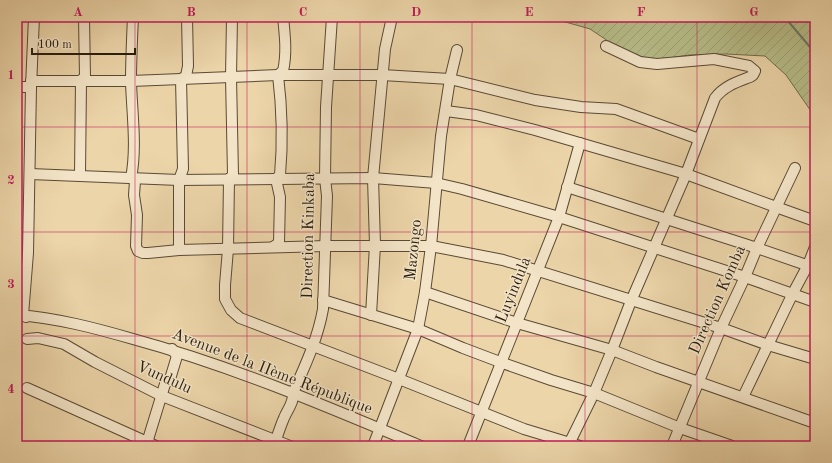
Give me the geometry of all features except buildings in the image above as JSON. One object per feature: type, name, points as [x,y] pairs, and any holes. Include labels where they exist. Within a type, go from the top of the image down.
[{"type":"street","points":[[21,316],[23,315],[28,253],[31,84],[34,17]]},
{"type":"street","points":[[80,175],[81,80],[85,77],[84,17]]},
{"type":"street","points":[[130,178],[134,164],[131,81],[133,17]]},
{"type":"street","points":[[181,79],[186,76],[188,66],[187,17]]},
{"type":"street","points":[[232,17],[231,77],[233,175],[229,179],[228,248],[225,286],[226,299],[231,310],[240,318],[268,330],[399,379],[524,429],[569,444],[580,446]]},
{"type":"street","points":[[278,74],[283,71],[285,64],[286,46],[283,17]]},
{"type":"street","name":"Direction Kinkaba","points":[[275,443],[313,346],[320,324],[326,246],[327,196],[325,178],[328,76],[332,17]]},
{"type":"street","points":[[371,315],[375,245],[373,178],[385,49],[392,17]]},
{"type":"street","points":[[569,444],[594,394],[653,248],[686,174],[715,98],[728,86],[753,75],[755,71],[750,66],[714,59],[656,64],[640,62],[606,46]]},
{"type":"street","name":"Mazongo","points":[[373,446],[418,329],[431,246],[441,136],[450,80],[457,50]]},
{"type":"street","points":[[17,87],[31,84],[81,80],[131,81],[278,74],[328,76],[382,75],[450,80],[535,100],[581,107],[616,109],[699,139]]},
{"type":"street","points":[[276,179],[280,175],[281,164],[282,107],[278,74]]},
{"type":"street","points":[[179,250],[179,180],[183,169],[181,79]]},
{"type":"street","points":[[446,111],[476,115],[535,130],[686,174],[815,221]]},
{"type":"street","name":"Luyindula","points":[[468,446],[559,216],[580,143]]},
{"type":"street","name":"Direction Komba","points":[[672,446],[721,328],[746,277],[757,248],[795,168]]},
{"type":"street","points":[[30,174],[179,180],[373,178],[436,183],[559,216],[653,248],[746,277],[815,302]]},
{"type":"street","points":[[130,178],[135,181],[134,195],[137,215],[136,246],[138,251],[143,253],[228,248],[375,245],[431,246],[503,260],[815,359]]},
{"type":"street","points":[[273,248],[279,243],[280,197],[276,179]]},
{"type":"street","points":[[567,187],[811,266]]},
{"type":"street","points":[[743,397],[793,294],[811,266],[815,247]]},
{"type":"street","points":[[425,292],[517,323],[612,350],[815,423]]},
{"type":"street","points":[[323,300],[418,329],[500,362],[594,394],[680,428],[732,446]]},
{"type":"street","name":"Avenue de la IIème République","points":[[21,316],[74,323],[172,349],[222,366],[421,446]]},
{"type":"street","name":"Vundulu","points":[[27,339],[38,338],[64,344],[95,362],[162,396],[275,443],[290,446]]},
{"type":"street","points":[[27,388],[150,445],[165,384],[170,379],[177,356],[172,349]]},
{"type":"green space","points":[[548,17],[815,17],[815,117],[786,75],[765,56],[726,54],[689,55],[655,60],[626,53],[590,29]]},
{"type":"waterway","points":[[765,17],[778,21],[788,21],[815,53]]}]
